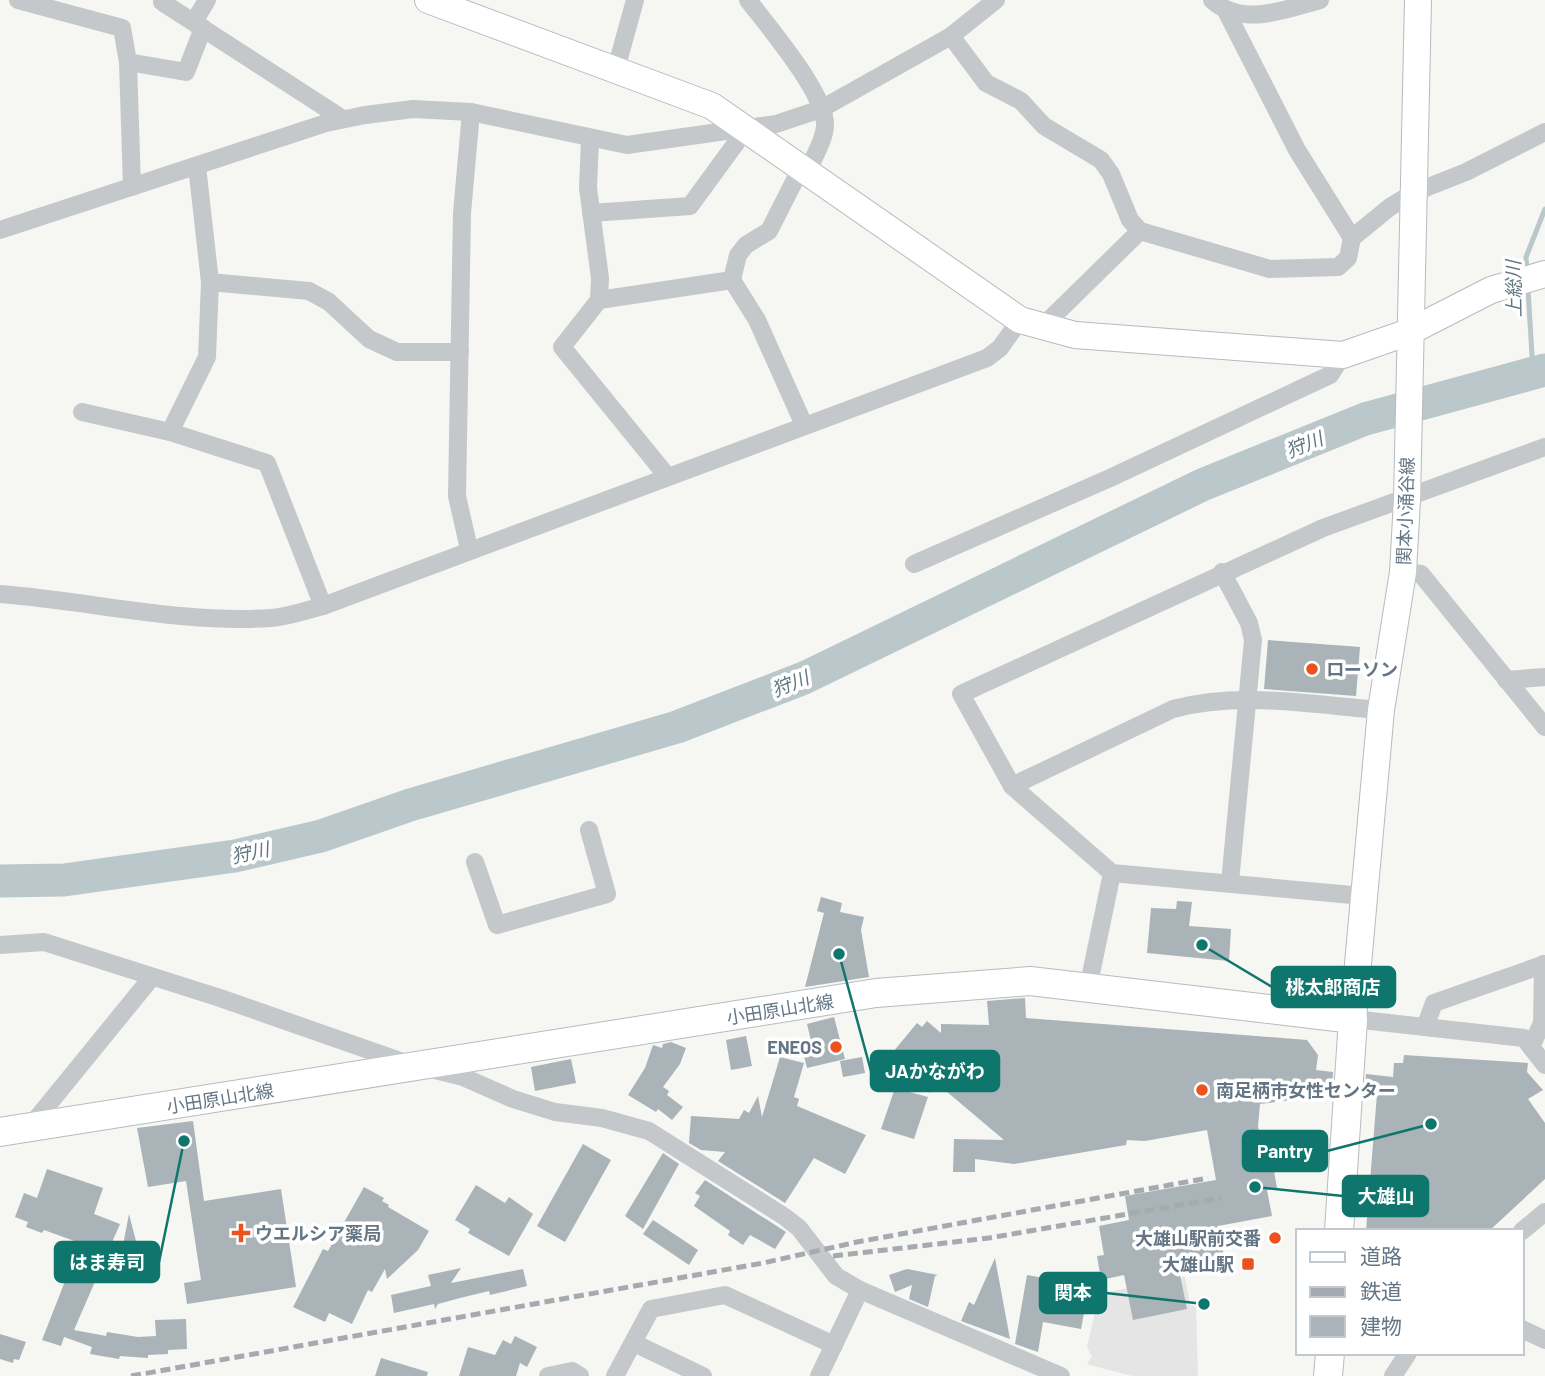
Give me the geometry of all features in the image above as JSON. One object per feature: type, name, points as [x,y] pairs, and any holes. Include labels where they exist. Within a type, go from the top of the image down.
[{"type":"main road","name":"小田原山北線","points":[[0,1132],[876,993],[1030,981],[1353,1019]]},
{"type":"main road","points":[[1339,1229],[1353,1019]]},
{"type":"main road","points":[[1328,1376],[1330,1355]]},
{"type":"street","points":[[18,0],[122,28],[128,62],[132,187]]},
{"type":"street","points":[[128,62],[186,72],[207,0]]},
{"type":"street","points":[[428,0],[712,106],[1031,324],[1075,335],[1343,355],[1409,343],[1491,290],[1545,274]]},
{"type":"street","points":[[616,69],[635,0]]},
{"type":"street","points":[[748,0],[790,51],[821,108],[825,125],[805,169],[769,231],[746,245],[738,255],[732,280],[757,320],[804,425]]},
{"type":"street","points":[[0,230],[343,119],[413,109],[471,112],[627,145],[775,124],[821,108],[951,36],[996,0]]},
{"type":"street","points":[[1219,6],[1239,16],[1281,11],[1320,0]]},
{"type":"street","name":"関本小涌谷線","points":[[1353,1019],[1381,710],[1403,572],[1408,495],[1418,0]]},
{"type":"street","points":[[162,2],[343,119]]},
{"type":"street","points":[[1219,6],[1297,150],[1352,238]]},
{"type":"street","points":[[951,36],[986,83],[1021,101],[1044,126],[1101,160],[1111,174],[1130,220],[1140,231],[1270,270],[1338,267],[1348,258],[1352,238],[1390,207],[1413,193],[1466,172],[1545,132]]},
{"type":"street","points":[[469,549],[457,496],[462,213],[471,112]]},
{"type":"street","points":[[592,213],[690,206],[747,128]]},
{"type":"street","points":[[590,139],[588,188],[600,278],[599,300],[562,347],[667,476]]},
{"type":"street","points":[[170,432],[207,357],[210,282],[197,166]]},
{"type":"street","points":[[0,594],[44,597],[142,614],[273,618],[323,606],[420,571],[469,549],[987,358],[1140,231]]},
{"type":"street","points":[[599,300],[732,280]]},
{"type":"street","points":[[210,282],[309,292],[329,302],[369,339],[397,352],[460,352]]},
{"type":"street","points":[[914,564],[1110,478],[1330,375],[1343,355]]},
{"type":"street","points":[[82,412],[170,432],[267,463],[323,606]]},
{"type":"street","points":[[1363,896],[1112,873],[1012,786],[961,694],[1222,572],[1323,528],[1545,447]]},
{"type":"street","points":[[1222,572],[1249,623],[1253,640],[1230,882]]},
{"type":"street","points":[[1403,572],[1421,574],[1545,727]]},
{"type":"street","points":[[1506,680],[1545,677]]},
{"type":"street","points":[[1012,786],[1173,709],[1196,704],[1249,699],[1381,710]]},
{"type":"street","points":[[475,862],[497,925],[607,894],[589,830]]},
{"type":"street","points":[[1088,988],[1112,873]]},
{"type":"street","points":[[0,945],[44,942],[385,1058],[463,1077],[513,1099],[555,1112],[602,1118],[649,1131],[785,1217],[799,1228],[836,1276],[860,1290],[1061,1376]]},
{"type":"street","points":[[1425,1027],[1434,1003],[1544,964],[1542,1023],[1531,1047]]},
{"type":"street","points":[[29,1128],[152,977]]},
{"type":"street","points":[[1353,1019],[1524,1038],[1545,1065]]},
{"type":"street","points":[[1524,1229],[1545,1212]]},
{"type":"street","points":[[819,1376],[860,1290]]},
{"type":"street","points":[[615,1376],[652,1309],[725,1295],[834,1345]]},
{"type":"street","points":[[1524,1330],[1545,1340]]},
{"type":"street","points":[[634,1343],[703,1376]]},
{"type":"street","points":[[1393,1376],[1407,1355]]},
{"type":"street","points":[[548,1376],[572,1371],[580,1376]]},
{"type":"shaded area","points":[[1185,1277],[1190,1305],[1196,1307],[1198,1376],[1132,1376],[1087,1364],[1092,1357],[1087,1347],[1096,1308],[1102,1311],[1103,1293]]},
{"type":"building","name":"ローソン","points":[[1268,640],[1360,647],[1356,696],[1264,689]]},
{"type":"building","points":[[821,897],[842,903],[840,912],[864,917],[861,930],[869,977],[805,987],[824,913],[817,911]]},
{"type":"building","points":[[1177,901],[1192,902],[1189,926],[1231,929],[1229,961],[1147,953],[1151,908],[1176,909]]},
{"type":"building","points":[[1025,998],[1026,1018],[1307,1040],[1318,1055],[1316,1070],[1333,1072],[1332,1090],[1315,1088],[1313,1097],[1260,1104],[1258,1126],[1262,1149],[1270,1148],[1277,1188],[1267,1190],[1272,1216],[1218,1226],[1224,1256],[1178,1265],[1187,1309],[1133,1320],[1124,1275],[1101,1280],[1097,1256],[1104,1255],[1099,1226],[1129,1220],[1125,1196],[1216,1180],[1207,1130],[1145,1141],[1127,1140],[1126,1145],[1014,1164],[975,1159],[975,1172],[953,1172],[954,1139],[1004,1140],[946,1091],[933,1083],[930,1093],[888,1058],[917,1023],[922,1027],[927,1021],[941,1033],[941,1024],[989,1025],[987,1001]]},
{"type":"building","points":[[834,1017],[845,1059],[807,1068],[802,1048],[812,1045],[807,1024]]},
{"type":"building","points":[[746,1036],[752,1066],[731,1070],[726,1040]]},
{"type":"building","points":[[671,1042],[686,1048],[680,1064],[663,1087],[669,1091],[667,1095],[683,1107],[672,1120],[658,1109],[656,1112],[628,1095],[645,1068],[653,1045],[662,1048],[663,1044]]},
{"type":"building","points":[[1404,1055],[1528,1063],[1527,1072],[1543,1090],[1528,1099],[1545,1123],[1545,1179],[1491,1229],[1366,1229],[1377,1094],[1365,1093],[1366,1074],[1393,1077],[1394,1063],[1403,1063]]},
{"type":"building","points":[[780,1057],[804,1063],[794,1097],[799,1099],[797,1106],[866,1135],[845,1174],[814,1158],[785,1203],[718,1161],[725,1152],[701,1150],[689,1143],[691,1116],[739,1119],[744,1110],[749,1113],[758,1096],[762,1117]]},
{"type":"building","points":[[862,1057],[865,1073],[843,1077],[840,1061]]},
{"type":"building","points":[[571,1059],[576,1083],[535,1091],[531,1067]]},
{"type":"building","points":[[895,1088],[928,1097],[914,1139],[881,1129]]},
{"type":"building","name":"ウエルシア薬局","points":[[193,1121],[204,1201],[281,1189],[296,1287],[187,1304],[184,1283],[201,1280],[186,1181],[148,1187],[137,1128]]},
{"type":"building","points":[[583,1144],[611,1160],[565,1242],[537,1226]]},
{"type":"building","points":[[663,1153],[679,1164],[643,1229],[625,1216]]},
{"type":"building","points":[[47,1169],[103,1188],[94,1214],[120,1224],[74,1330],[106,1336],[107,1332],[138,1337],[156,1336],[155,1320],[186,1319],[187,1349],[168,1350],[168,1354],[148,1355],[148,1358],[120,1356],[119,1359],[90,1354],[92,1347],[64,1337],[61,1346],[42,1340],[80,1243],[44,1230],[42,1233],[26,1227],[28,1222],[15,1217],[24,1193],[37,1198]]},
{"type":"building","points":[[705,1180],[786,1232],[775,1249],[750,1235],[743,1245],[728,1235],[730,1231],[694,1206],[700,1196],[695,1193]]},
{"type":"building","points":[[476,1185],[505,1203],[509,1197],[533,1214],[509,1256],[468,1233],[470,1229],[455,1220]]},
{"type":"building","points":[[364,1187],[384,1198],[382,1201],[389,1205],[388,1207],[429,1231],[418,1250],[387,1279],[385,1269],[372,1292],[368,1290],[352,1324],[329,1313],[325,1322],[293,1307],[323,1249],[328,1251]]},
{"type":"building","points":[[129,1214],[138,1249],[142,1252],[131,1272],[119,1266]]},
{"type":"building","points":[[653,1220],[698,1250],[689,1265],[643,1234]]},
{"type":"building","points":[[995,1258],[1010,1339],[961,1321],[969,1302],[974,1305]]},
{"type":"building","points":[[461,1268],[451,1283],[523,1269],[527,1286],[490,1295],[489,1291],[460,1298],[438,1304],[435,1309],[434,1304],[394,1313],[391,1295],[431,1286],[428,1275]]},
{"type":"building","points":[[907,1269],[938,1275],[935,1276],[928,1307],[909,1299],[912,1285],[895,1292],[889,1275]]},
{"type":"building","points":[[1027,1275],[1044,1278],[1044,1283],[1049,1285],[1088,1292],[1081,1329],[1043,1322],[1038,1352],[1015,1344]]},
{"type":"building","points":[[0,1334],[26,1342],[19,1360],[14,1359],[13,1363],[0,1359]]},
{"type":"building","points":[[515,1336],[537,1347],[527,1367],[520,1363],[516,1376],[459,1376],[468,1347],[495,1355],[503,1340],[511,1344]]},
{"type":"building","points":[[381,1358],[428,1372],[427,1376],[375,1376]]},
{"type":"waterway","name":"上総川","points":[[1527,272],[1526,257],[1545,209]]},
{"type":"waterway","name":"上総川","points":[[1528,289],[1533,372]]},
{"type":"waterway","name":"狩川","points":[[0,881],[64,880],[235,856],[321,836],[410,805],[677,727],[804,678],[1202,485],[1365,419],[1545,370]]},
{"type":"railway","points":[[131,1376],[763,1263],[857,1242],[1208,1178]]},
{"type":"railway","points":[[833,1256],[989,1238],[1221,1198]]},
{"type":"place","name":"ローソン","points":[[1312,669]]},
{"type":"place","name":"桃太郎商店","points":[[1202,945]]},
{"type":"place","name":"JAかながわ","points":[[839,954]]},
{"type":"place","name":"ENEOS","points":[[836,1047]]},
{"type":"place","name":"南足柄市女性センター","points":[[1202,1090]]},
{"type":"place","name":"Pantry","points":[[1431,1124]]},
{"type":"place","name":"はま寿司","points":[[184,1141]]},
{"type":"place","name":"大雄山","points":[[1255,1187]]},
{"type":"place","name":"ウエルシア薬局","points":[[241,1233]]},
{"type":"place","name":"大雄山駅前交番","points":[[1275,1238]]},
{"type":"place","name":"大雄山駅","points":[[1248,1264]]},
{"type":"place","name":"関本","points":[[1204,1304]]}]
